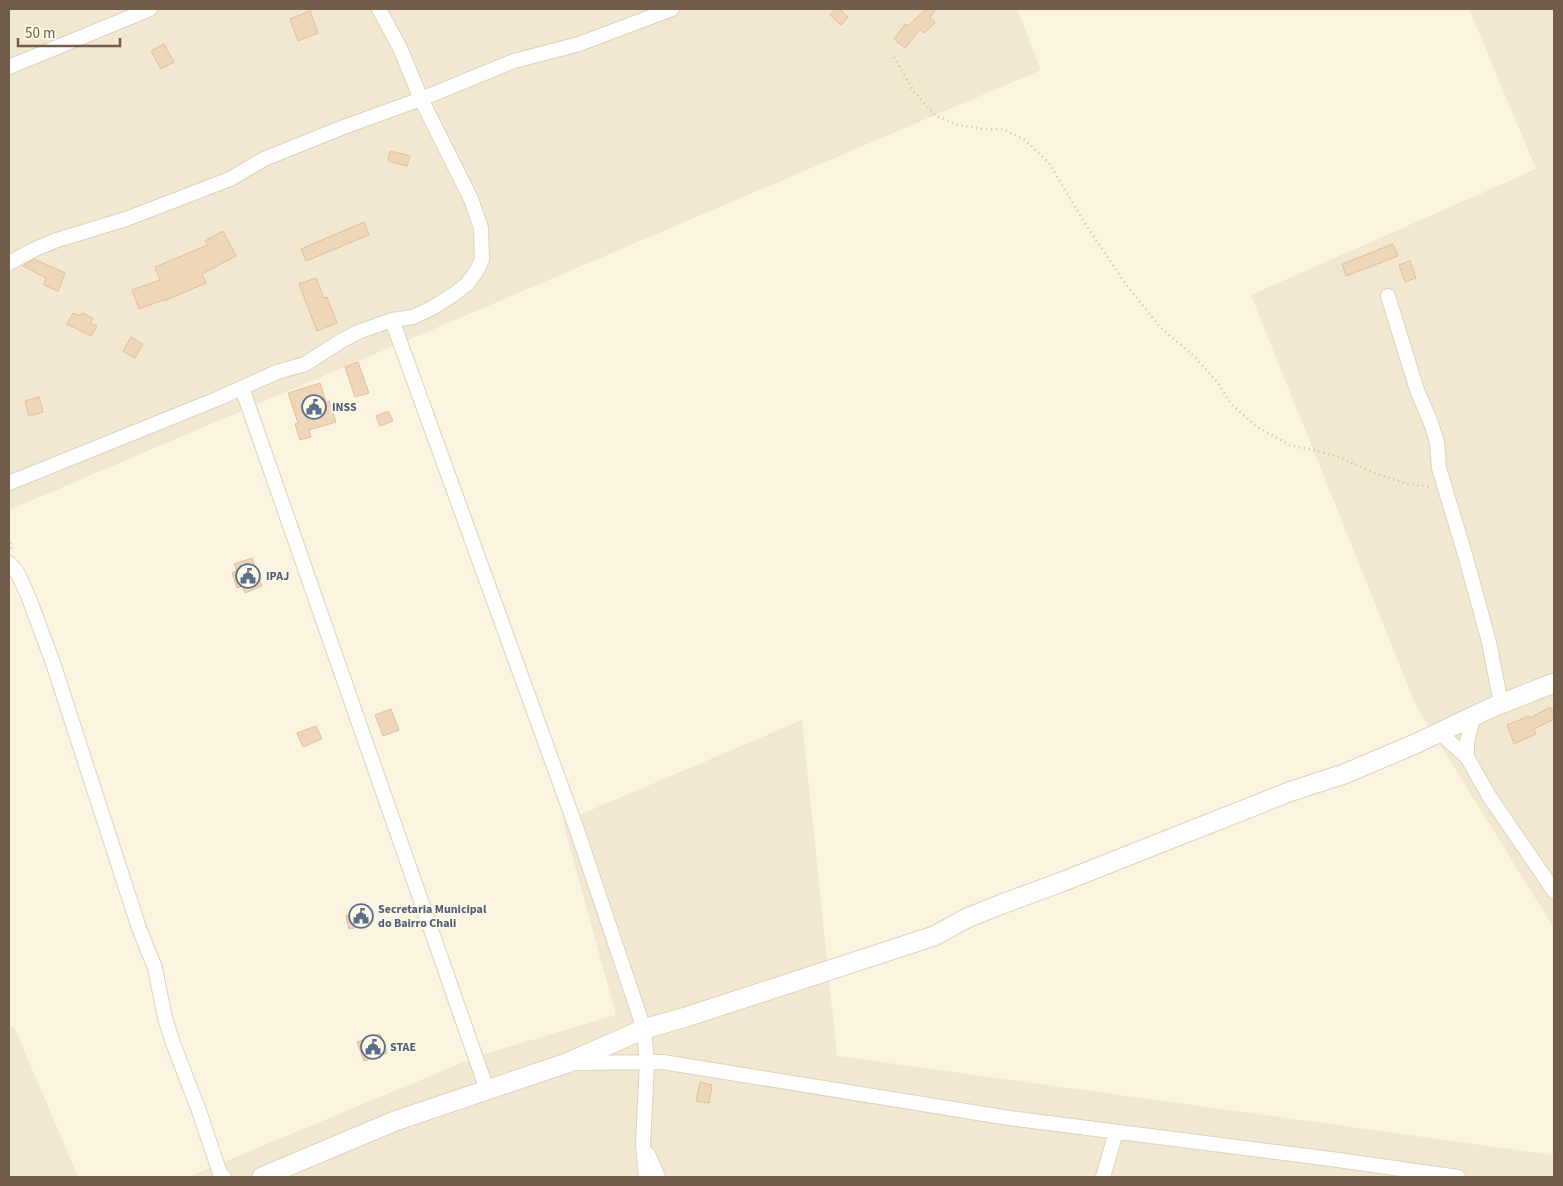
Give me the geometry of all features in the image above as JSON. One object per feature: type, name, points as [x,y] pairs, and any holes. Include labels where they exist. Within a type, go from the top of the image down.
[{"type":"street","points":[[9,67],[150,9]]},
{"type":"street","points":[[9,483],[277,372],[305,364],[358,332],[392,320],[413,316],[432,308],[467,284],[482,260],[481,228],[471,200],[421,99],[400,48],[379,9]]},
{"type":"street","points":[[9,263],[57,240],[126,219],[230,179],[264,159],[340,128],[421,99],[514,60],[580,44],[672,9]]},
{"type":"street","points":[[1388,296],[1417,390],[1437,442],[1439,468],[1489,642],[1501,704]]},
{"type":"street","points":[[392,320],[577,830],[644,1029],[648,1062],[643,1144],[646,1177]]},
{"type":"street","points":[[242,388],[487,1090]]},
{"type":"street","points":[[9,563],[17,572],[29,598],[53,663],[139,928],[155,968],[165,1018],[173,1043],[199,1110],[220,1173],[224,1177]]},
{"type":"street","points":[[262,1177],[396,1121],[567,1063],[644,1029],[934,936],[967,918],[1290,792],[1344,774],[1440,733],[1501,704],[1554,683]]},
{"type":"street","points":[[1467,757],[1467,742],[1473,718]]},
{"type":"street","points":[[1440,733],[1467,757],[1489,796],[1554,891]]},
{"type":"street","points":[[567,1063],[663,1062],[1009,1118],[1458,1177]]},
{"type":"street","points":[[1103,1177],[1116,1132]]},
{"type":"street","points":[[643,1144],[658,1177]]},
{"type":"path","points":[[894,57],[914,92],[935,115],[955,124],[982,129],[1002,129],[1025,140],[1049,163],[1086,226],[1125,283],[1160,327],[1195,357],[1218,383],[1231,404],[1256,427],[1290,444],[1337,456],[1374,473],[1408,484],[1445,489]]},
{"type":"shaded area","points":[[9,9],[1017,9],[1041,70],[9,510]]},
{"type":"shaded area","points":[[1469,9],[1554,9],[1554,928],[1416,706],[1251,295],[1536,169]]},
{"type":"shaded area","points":[[802,720],[837,1056],[1554,1155],[1554,1177],[188,1177],[478,1056],[616,1015],[563,822]]},
{"type":"shaded area","points":[[14,1026],[78,1177],[9,1177],[9,1028]]},
{"type":"building","points":[[835,9],[839,9],[848,17],[841,25],[830,15]]},
{"type":"building","points":[[926,9],[936,9],[930,17],[935,23],[924,33],[920,29],[905,48],[894,39],[905,24],[908,26]]},
{"type":"building","points":[[310,11],[318,33],[298,41],[290,19]]},
{"type":"building","points":[[164,44],[174,62],[161,69],[151,51]]},
{"type":"building","points":[[390,151],[410,156],[407,166],[388,161]]},
{"type":"building","points":[[364,222],[369,235],[306,261],[301,249]]},
{"type":"building","points":[[223,231],[236,256],[202,274],[206,283],[164,301],[139,309],[132,290],[160,280],[155,267],[208,245],[205,241]]},
{"type":"building","points":[[1393,244],[1398,256],[1346,276],[1342,264]]},
{"type":"building","points":[[34,259],[65,273],[58,291],[44,285],[46,278],[23,266]]},
{"type":"building","points":[[1410,261],[1416,278],[1405,282],[1399,265]]},
{"type":"building","points":[[316,278],[324,298],[327,297],[337,323],[317,331],[299,284]]},
{"type":"building","points":[[73,313],[80,316],[82,313],[93,318],[90,323],[97,326],[91,336],[67,324]]},
{"type":"building","points":[[131,337],[143,344],[135,358],[123,351]]},
{"type":"building","points":[[358,362],[369,393],[355,397],[345,367]]},
{"type":"building","points":[[320,383],[326,402],[329,401],[336,422],[309,430],[311,437],[300,440],[295,424],[298,423],[288,393]]},
{"type":"building","points":[[39,397],[43,412],[29,416],[25,401]]},
{"type":"building","points":[[388,411],[393,421],[380,426],[376,416]]},
{"type":"building","points":[[252,558],[262,586],[245,593],[242,586],[237,588],[232,573],[237,571],[234,564]]},
{"type":"building","points":[[1550,707],[1554,719],[1534,729],[1536,734],[1514,744],[1507,725],[1529,716],[1530,718]]},
{"type":"building","points":[[391,709],[399,730],[383,736],[375,715]]},
{"type":"building","points":[[316,726],[322,739],[303,747],[297,733]]},
{"type":"building","points":[[365,911],[368,925],[349,929],[346,916]]},
{"type":"building","points":[[380,1034],[387,1053],[364,1061],[357,1042]]},
{"type":"building","points":[[700,1082],[712,1085],[709,1103],[696,1101]]},
{"type":"place","name":"INSS","points":[[314,407]]},
{"type":"place","name":"IPAJ","points":[[248,576]]},
{"type":"place","name":"Secretaria Municipal do Bairro Chali","points":[[361,916]]},
{"type":"place","name":"STAE","points":[[373,1047]]}]
